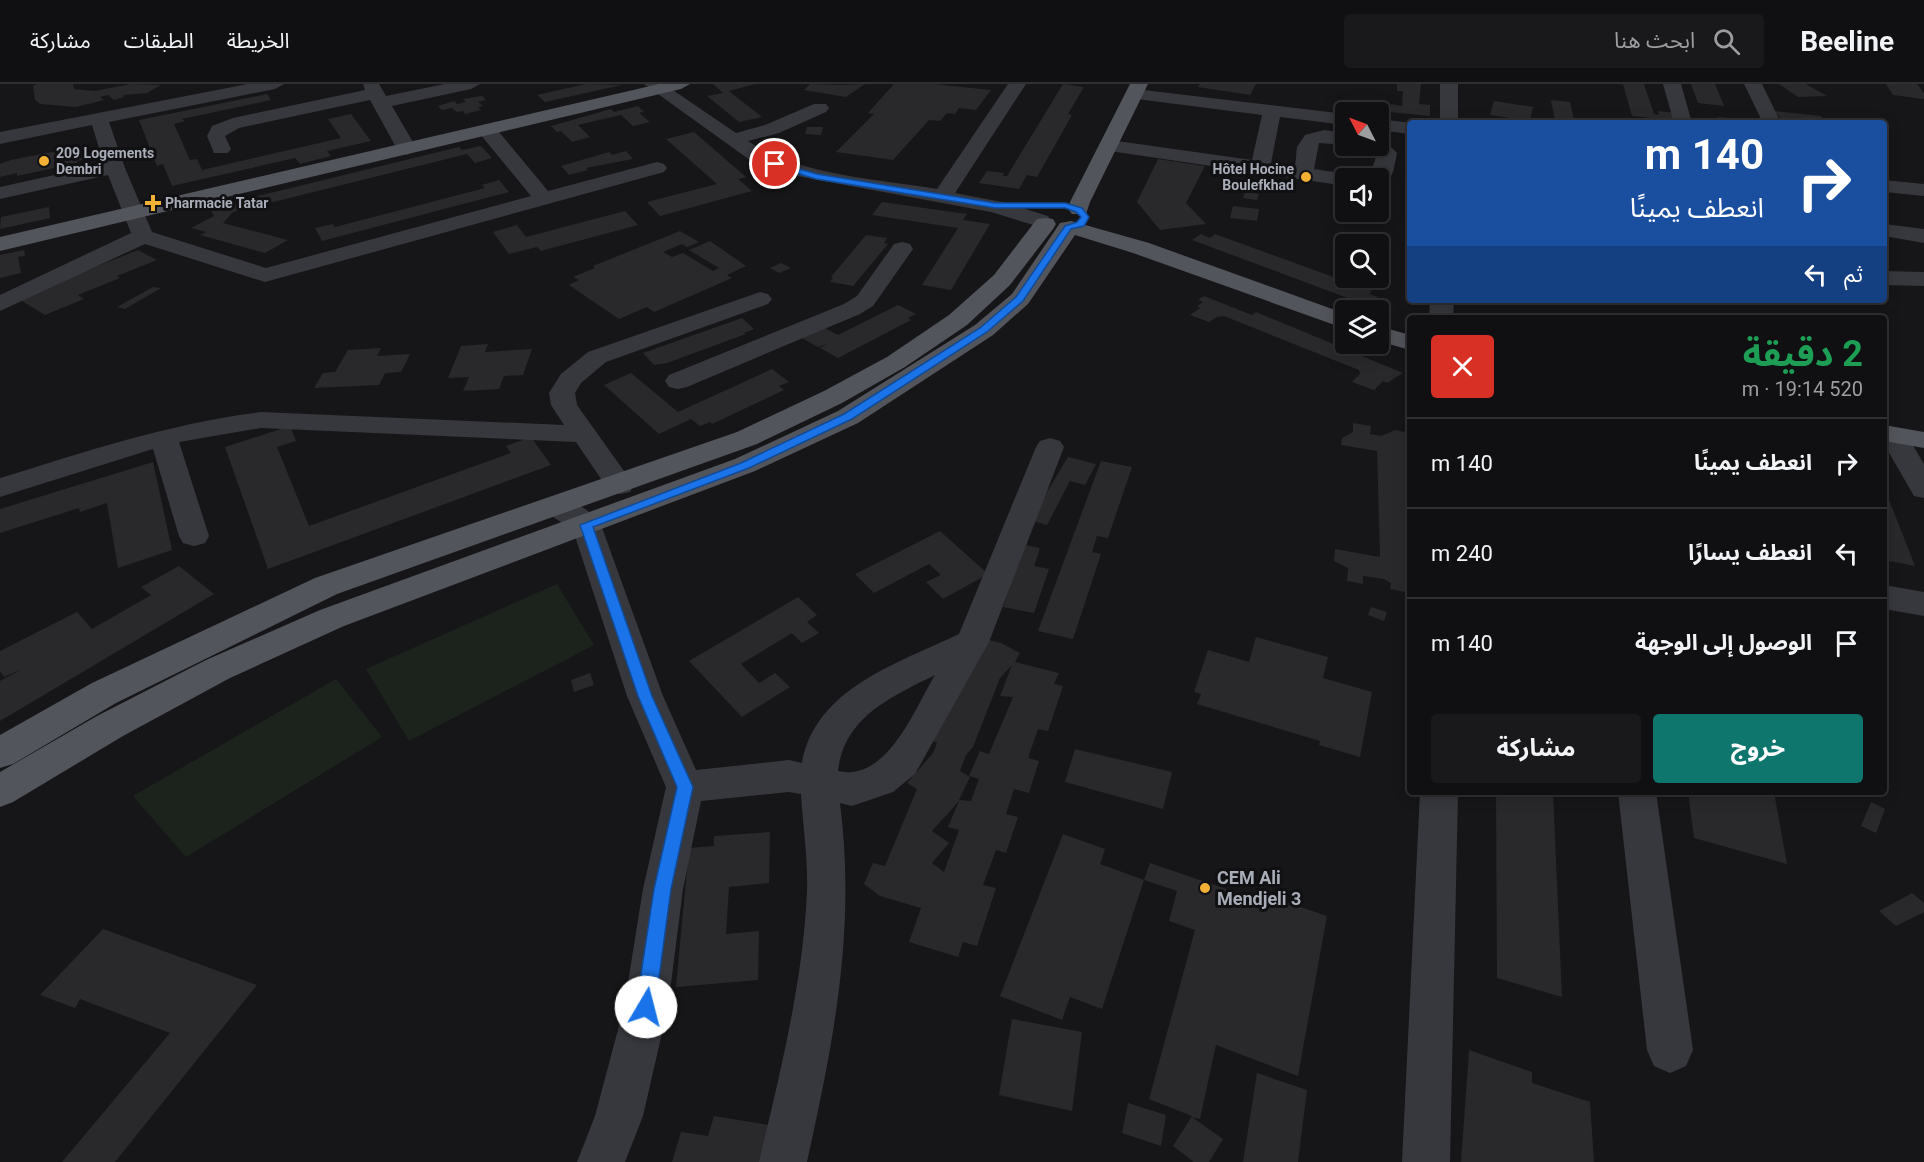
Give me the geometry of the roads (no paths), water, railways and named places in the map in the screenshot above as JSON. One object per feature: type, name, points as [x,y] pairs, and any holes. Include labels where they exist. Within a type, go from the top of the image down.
[{"type":"main road","points":[[0,244],[487,130],[657,86],[681,84]]},
{"type":"main road","points":[[0,791],[110,726],[218,669],[571,516],[620,485],[747,438],[833,397],[896,362],[958,320],[988,295],[1024,254],[1061,223],[1080,202],[1137,89]]},
{"type":"main road","points":[[1061,223],[1088,245],[1134,246]]},
{"type":"main road","points":[[1061,223],[1134,246],[1335,318]]},
{"type":"main road","points":[[0,753],[104,693],[326,586],[745,465],[848,417],[984,330],[1020,299],[1061,223]]},
{"type":"main road","points":[[1389,336],[1407,342]]},
{"type":"street","points":[[0,138],[275,84]]},
{"type":"street","points":[[221,149],[216,136],[219,130],[233,124],[377,93],[471,84]]},
{"type":"street","points":[[943,195],[1017,84]]},
{"type":"street","points":[[1449,84],[1449,120]]},
{"type":"street","points":[[1672,84],[1682,120]]},
{"type":"street","points":[[1753,84],[1771,120]]},
{"type":"street","points":[[657,86],[732,141],[761,159],[788,169],[816,176],[943,195],[1061,223]]},
{"type":"street","points":[[1137,89],[1335,119]]},
{"type":"street","points":[[377,93],[407,149]]},
{"type":"street","points":[[732,141],[772,129],[820,108]]},
{"type":"street","points":[[1260,167],[1272,111]]},
{"type":"street","points":[[99,119],[115,168],[143,237]]},
{"type":"street","points":[[1389,125],[1407,128]]},
{"type":"street","points":[[487,130],[544,199]]},
{"type":"street","points":[[1304,174],[1306,147],[1312,139],[1324,136],[1335,138]]},
{"type":"street","points":[[1110,146],[1335,178]]},
{"type":"street","points":[[0,193],[115,168]]},
{"type":"street","points":[[0,304],[143,237],[266,275],[657,168]]},
{"type":"street","points":[[1887,186],[1924,190]]},
{"type":"street","points":[[1887,212],[1924,218]]},
{"type":"street","points":[[1887,230],[1924,236]]},
{"type":"street","points":[[678,381],[865,301],[902,249]]},
{"type":"street","points":[[1887,278],[1924,279]]},
{"type":"street","points":[[620,485],[564,405],[562,393],[570,379],[597,357],[749,303],[776,340]]},
{"type":"street","points":[[0,488],[163,437],[224,423],[261,420],[584,434]]},
{"type":"street","points":[[163,437],[194,536]]},
{"type":"street","points":[[1909,439],[1924,489]]},
{"type":"street","points":[[685,787],[789,776],[817,780],[852,790],[880,781],[902,763],[972,642],[1050,447]]},
{"type":"street","points":[[571,516],[685,787],[663,889],[646,1007],[619,1116],[601,1162]]},
{"type":"street","points":[[1887,598],[1924,604]]},
{"type":"street","points":[[783,1162],[823,959],[826,853],[817,780],[823,747],[837,722],[858,702],[972,642]]},
{"type":"street","points":[[1426,1162],[1439,795]]},
{"type":"street","points":[[1637,795],[1670,1050]]},
{"type":"place","name":"209 Logements Dembri","points":[[44,161]]},
{"type":"place","name":"Hôtel Hocine Boulefkhad","points":[[1306,177]]},
{"type":"place","name":"Pharmacie Tatar","points":[[153,203]]},
{"type":"place","name":"CEM Ali Mendjeli 3","points":[[1205,888]]}]
